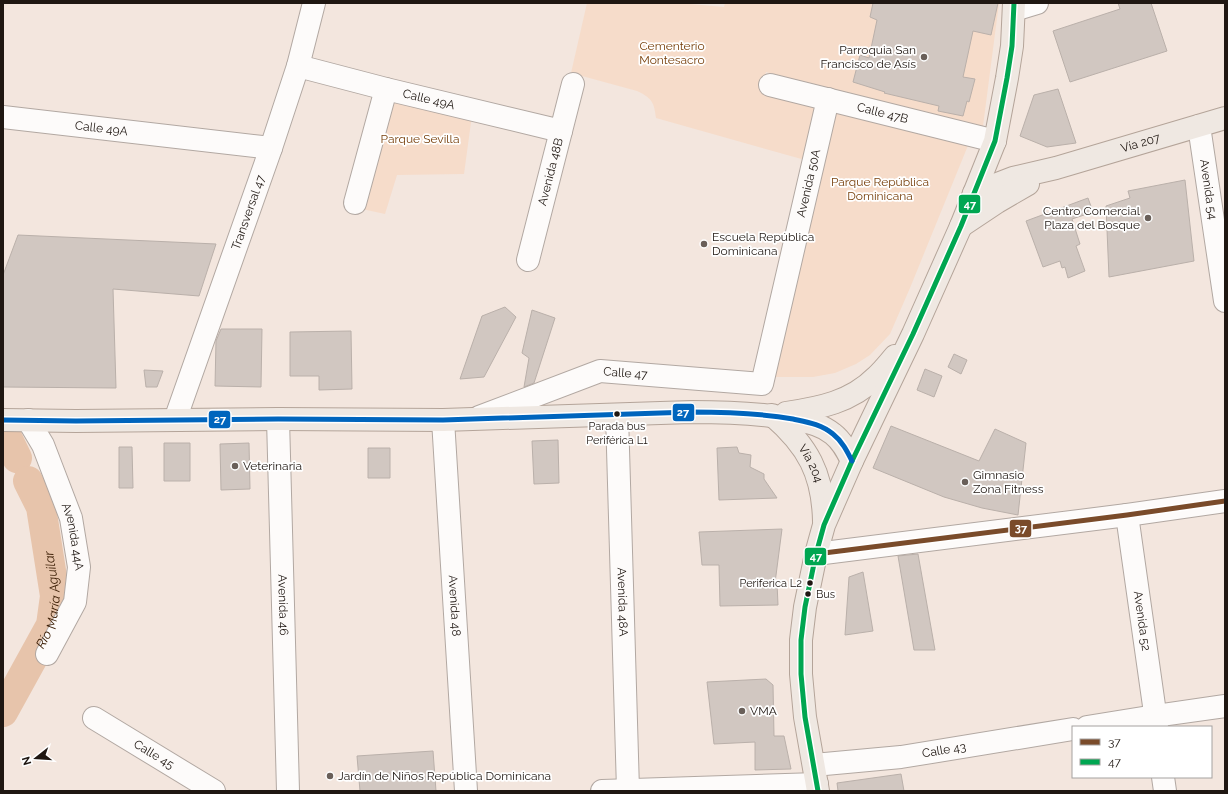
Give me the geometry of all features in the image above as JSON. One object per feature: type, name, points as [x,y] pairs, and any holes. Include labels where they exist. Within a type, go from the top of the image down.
[{"type":"main road","points":[[817,780],[805,717],[800,674],[801,640],[805,607],[816,554],[824,525],[852,461],[913,334],[961,226],[995,141],[1012,46],[1014,7]]},
{"type":"main road","name":"Vía 207","points":[[974,193],[1013,178],[1056,168],[1225,118]]},
{"type":"main road","name":"Vía 207","points":[[961,226],[997,202],[1056,168]]},
{"type":"main road","points":[[772,415],[810,409],[850,397],[877,377],[913,334]]},
{"type":"main road","points":[[15,420],[443,420],[731,412],[772,415],[815,424],[832,433],[844,446],[852,461]]},
{"type":"main road","name":"Vía 204","points":[[772,415],[798,440],[816,472],[823,501],[824,525]]},
{"type":"street","name":"Transversal 47","points":[[175,420],[271,148],[298,66],[314,3]]},
{"type":"street","points":[[1014,7],[1037,3]]},
{"type":"street","name":"Calle 49A","points":[[298,66],[386,89],[561,131]]},
{"type":"street","name":"Avenida 48B","points":[[528,260],[573,84]]},
{"type":"street","name":"Calle 47B","points":[[770,85],[995,141]]},
{"type":"street","points":[[355,203],[386,89]]},
{"type":"street","name":"Avenida 50A","points":[[762,384],[828,99]]},
{"type":"street","name":"Calle 49A","points":[[3,117],[271,148]]},
{"type":"street","name":"Avenida 54","points":[[1199,126],[1224,292]]},
{"type":"street","name":"Calle 47","points":[[474,419],[600,371],[762,384]]},
{"type":"street","name":"Avenida 48A","points":[[617,415],[628,790]]},
{"type":"street","name":"Avenida 46","points":[[278,419],[288,791]]},
{"type":"street","name":"Avenida 44A","points":[[15,420],[44,445],[71,518],[79,567],[75,602],[47,654]]},
{"type":"street","name":"Avenida 48","points":[[443,420],[466,791]]},
{"type":"street","points":[[816,554],[1127,515],[1225,501]]},
{"type":"street","name":"Avenida 52","points":[[1127,515],[1156,721]]},
{"type":"street","points":[[1099,726],[1156,721],[1225,706]]},
{"type":"street","name":"Calle 45","points":[[94,718],[214,791]]},
{"type":"street","name":"Calle 43","points":[[602,791],[817,780],[901,758],[1072,729]]},
{"type":"street","points":[[1163,778],[1165,791]]},
{"type":"green space","name":"Cementerio Montesacro","points":[[587,3],[679,3],[724,7],[725,3],[873,3],[870,17],[877,20],[959,27],[991,35],[999,3],[983,126],[766,72],[760,92],[819,109],[805,160],[656,118],[653,104],[649,98],[637,91],[571,73]],"holes":[[[860,55],[886,63],[864,82],[863,85],[853,82]]]},
{"type":"green space","name":"Parque Sevilla","points":[[393,95],[472,115],[464,174],[397,175],[385,214],[362,209]]},
{"type":"green space","name":"Parque República Dominicana","points":[[832,108],[969,143],[890,334],[870,355],[856,364],[835,373],[813,377],[769,377]]},
{"type":"building","name":"Parroquia San Francisco de Asís","points":[[873,3],[998,3],[991,35],[973,31],[963,77],[975,79],[969,102],[967,101],[963,116],[938,111],[939,106],[884,93],[885,92],[853,82],[860,55],[869,58],[877,20],[870,17]]},
{"type":"building","points":[[1118,3],[1151,3],[1167,51],[1070,82],[1053,31],[1120,9]]},
{"type":"building","points":[[1058,89],[1076,143],[1047,147],[1020,136],[1034,95]]},
{"type":"building","name":"Centro Comercial Plaza del Bosque","points":[[1185,180],[1194,261],[1109,277],[1106,206],[1130,198],[1128,191]]},
{"type":"building","points":[[1088,198],[1093,212],[1072,219],[1080,244],[1076,246],[1085,271],[1068,278],[1065,267],[1062,268],[1060,261],[1043,267],[1026,221]]},
{"type":"building","points":[[18,235],[216,244],[199,296],[113,289],[116,388],[3,387],[3,275]]},
{"type":"building","points":[[505,307],[516,317],[484,377],[460,379],[482,316]]},
{"type":"building","points":[[532,310],[555,318],[534,383],[524,387],[529,358],[522,353]]},
{"type":"building","points":[[221,329],[262,329],[261,387],[215,386],[216,341]]},
{"type":"building","points":[[351,331],[352,389],[319,390],[319,376],[290,376],[290,332]]},
{"type":"building","points":[[954,354],[967,360],[961,374],[948,367]]},
{"type":"building","points":[[925,369],[942,376],[934,397],[917,390]]},
{"type":"building","points":[[144,370],[163,371],[157,387],[146,387]]},
{"type":"building","name":"Gimnasio Zona Fitness","points":[[891,426],[979,461],[995,429],[1026,443],[1018,515],[982,508],[944,497],[873,468]]},
{"type":"building","points":[[558,440],[559,483],[534,484],[532,441]]},
{"type":"building","points":[[164,443],[190,443],[190,481],[164,481]]},
{"type":"building","name":"Veterinaria","points":[[249,443],[250,489],[221,490],[220,444]]},
{"type":"building","points":[[119,447],[132,447],[133,488],[119,488]]},
{"type":"building","points":[[737,447],[739,453],[751,455],[750,467],[764,474],[764,479],[777,498],[719,500],[717,448]]},
{"type":"building","points":[[368,448],[390,448],[390,478],[368,478]]},
{"type":"building","points":[[782,529],[775,583],[777,583],[778,605],[720,606],[719,565],[702,565],[699,532]]},
{"type":"building","points":[[918,554],[935,650],[914,650],[898,556]]},
{"type":"building","points":[[863,572],[873,631],[845,635],[849,577]]},
{"type":"building","name":"VMA","points":[[766,679],[773,685],[774,736],[784,736],[791,769],[755,770],[755,742],[714,744],[707,682]]},
{"type":"building","points":[[433,751],[436,791],[360,791],[357,756]]},
{"type":"building","points":[[901,774],[904,791],[838,791],[837,783]]},
{"type":"waterway","name":"Río María Aguilar","points":[[3,429],[17,458]]},
{"type":"waterway","name":"Río María Aguilar","points":[[3,712],[51,625],[55,596],[41,507],[28,481]]},
{"type":"transit line","name":"47","points":[[818,791],[805,717],[801,674],[801,640],[805,607],[816,554],[824,525],[852,461],[913,334],[961,226],[995,141],[1012,46],[1014,3]]},
{"type":"transit line","name":"27","points":[[3,420],[443,420],[691,412],[755,414],[803,421],[819,426],[833,434],[839,440],[852,461]]},
{"type":"transit line","name":"37","points":[[816,554],[1127,515],[1225,501]]},
{"type":"place","name":"Parroquia San Francisco de Asís","points":[[924,57]]},
{"type":"place","name":"Centro Comercial Plaza del Bosque","points":[[1148,218]]},
{"type":"place","name":"Escuela República Dominicana","points":[[704,244]]},
{"type":"place","name":"Parada bus Periférica L1","points":[[617,414]]},
{"type":"place","name":"Veterinaria","points":[[235,466]]},
{"type":"place","name":"Gimnasio Zona Fitness","points":[[965,482]]},
{"type":"place","name":"Periferica L2","points":[[810,583]]},
{"type":"place","name":"Bus","points":[[808,594]]},
{"type":"place","name":"VMA","points":[[742,711]]},
{"type":"place","name":"Jardín de Niños República Dominicana","points":[[330,776]]}]
